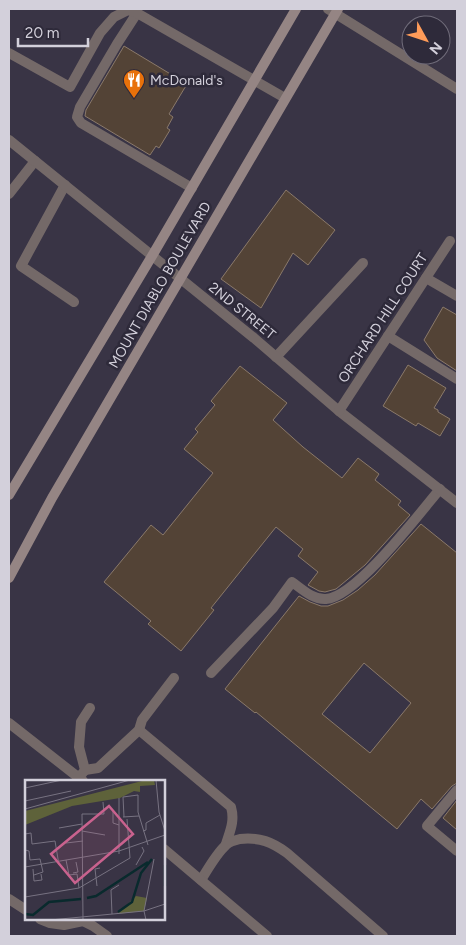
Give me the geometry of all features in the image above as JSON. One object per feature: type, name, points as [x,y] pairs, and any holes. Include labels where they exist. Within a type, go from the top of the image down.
[{"type":"main road","name":"MOUNT DIABLO BOULEVARD","points":[[9,495],[152,256],[296,9]]},
{"type":"main road","name":"MOUNT DIABLO BOULEVARD","points":[[9,578],[52,498],[285,98],[334,10]]},
{"type":"street","points":[[9,53],[70,87],[100,34],[114,17],[128,10],[137,13],[254,82],[285,98]]},
{"type":"street","points":[[334,10],[457,90]]},
{"type":"street","points":[[137,13],[80,107],[77,117],[81,123],[192,188]]},
{"type":"street","name":"2ND STREET","points":[[9,140],[339,410],[457,503]]},
{"type":"street","points":[[9,194],[35,161]]},
{"type":"street","points":[[65,185],[21,266],[74,302]]},
{"type":"street","name":"ORCHARD HILL COURT","points":[[339,410],[450,241]]},
{"type":"street","points":[[276,357],[363,263]]},
{"type":"street","points":[[426,278],[457,296]]},
{"type":"street","points":[[388,336],[457,379]]},
{"type":"street","points":[[211,673],[273,608],[292,582],[314,597],[325,600],[336,597],[347,590],[375,564],[440,489]]},
{"type":"street","points":[[82,776],[98,768],[139,730],[142,720],[174,678]]},
{"type":"street","points":[[82,776],[81,722],[90,708]]},
{"type":"street","points":[[9,723],[82,776]]},
{"type":"street","points":[[139,730],[231,807],[233,816],[232,826],[226,844],[201,880]]},
{"type":"street","points":[[457,790],[427,826],[457,851]]},
{"type":"street","points":[[226,844],[236,840],[251,838],[264,839],[275,844],[384,936]]},
{"type":"street","points":[[165,850],[267,936]]},
{"type":"street","points":[[9,899],[25,909]]},
{"type":"street","points":[[42,920],[64,925],[83,921],[107,936]]},
{"type":"building","name":"McDonald's","points":[[124,46],[187,84],[169,114],[173,117],[167,128],[170,130],[159,148],[156,146],[150,155],[85,116],[86,110]]},
{"type":"building","points":[[286,190],[335,230],[308,265],[293,253],[261,308],[221,279]]},
{"type":"building","points":[[443,307],[457,315],[457,371],[437,358],[424,340]]},
{"type":"building","points":[[408,365],[446,388],[434,408],[450,419],[440,436],[418,423],[416,426],[383,406]]},
{"type":"building","points":[[240,366],[287,403],[273,420],[303,447],[342,478],[358,458],[379,474],[375,480],[401,501],[398,505],[410,515],[365,565],[336,589],[325,592],[308,585],[318,572],[298,556],[303,549],[276,527],[211,608],[214,610],[181,651],[148,624],[151,621],[104,582],[151,525],[163,535],[213,473],[184,449],[198,432],[195,429],[215,405],[211,401]]},
{"type":"building","points":[[421,524],[457,553],[457,783],[452,786],[432,809],[421,799],[397,829],[256,712],[225,689],[299,596],[321,606],[328,606],[343,600],[375,575]],"holes":[[[364,663],[411,703],[370,753],[322,714]]]},
{"type":"building","points":[[457,800],[457,830],[443,818]]},
{"type":"place","name":"McDonald's","points":[[134,99]]}]
